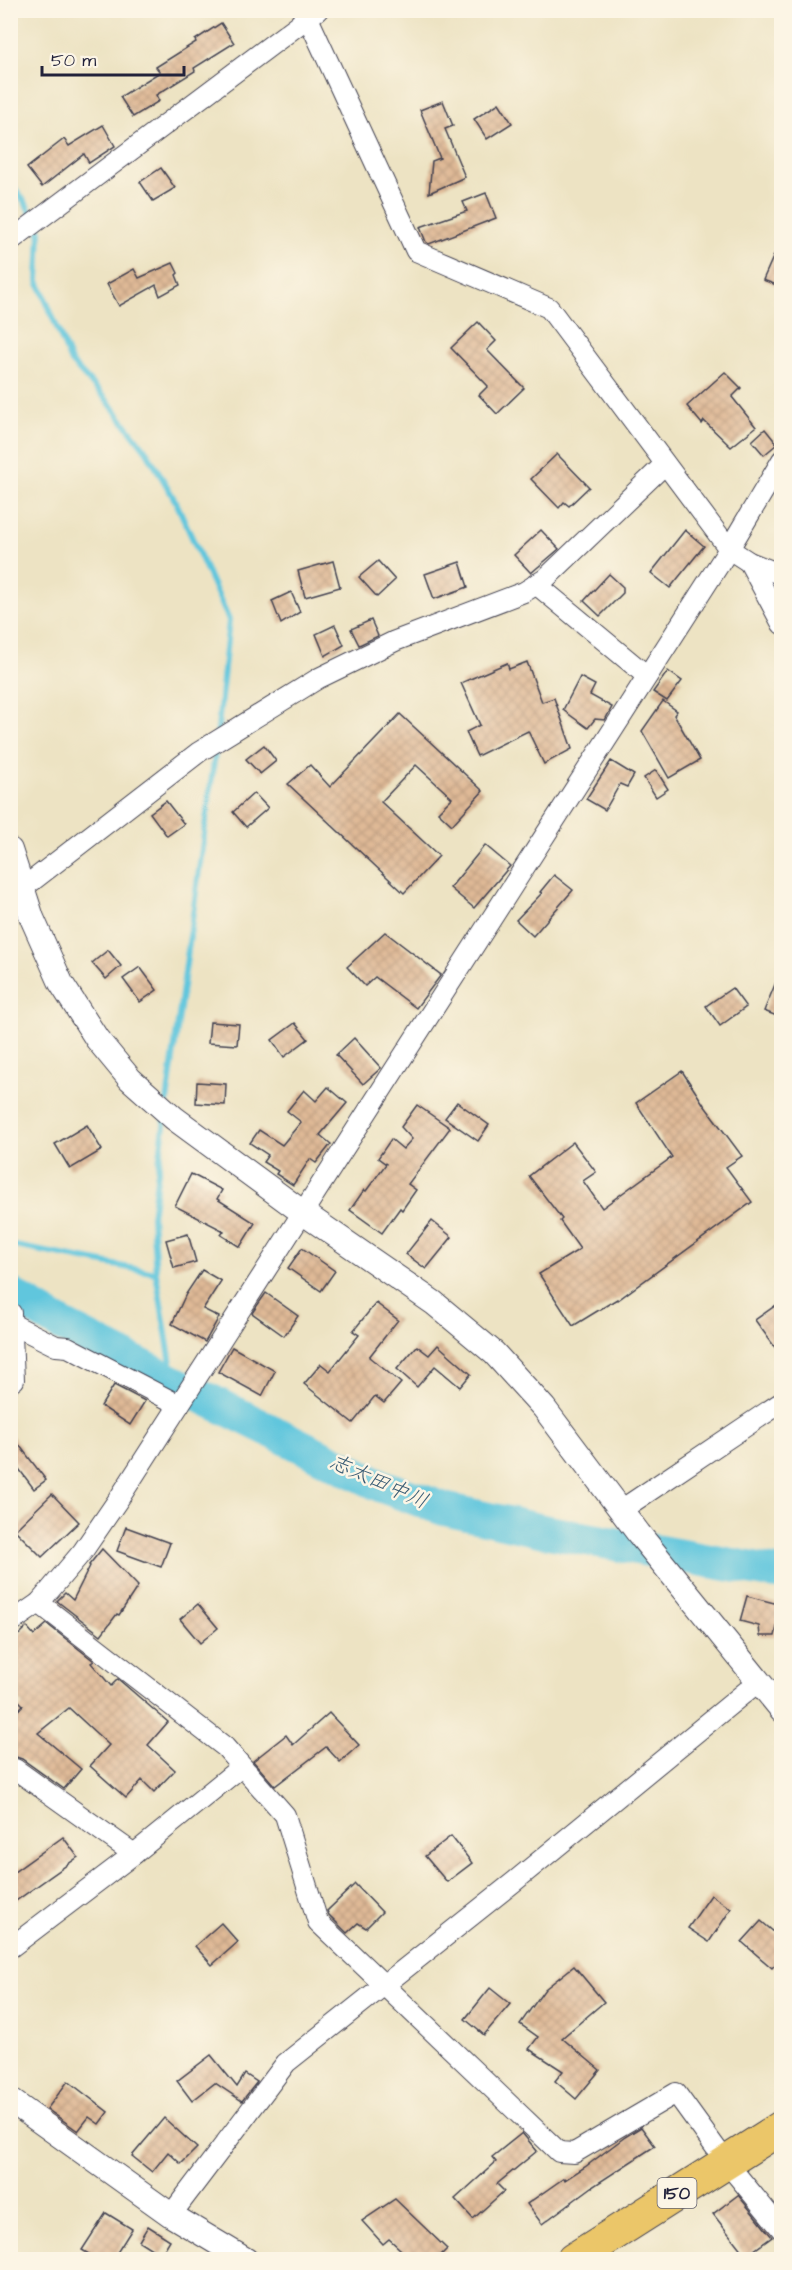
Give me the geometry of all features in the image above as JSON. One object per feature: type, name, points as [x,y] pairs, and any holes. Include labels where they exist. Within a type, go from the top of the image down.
[{"type":"highway","name":"150","points":[[573,2259],[782,2127]]},
{"type":"street","points":[[10,241],[309,13],[416,251],[549,308],[729,549],[749,562],[782,575]]},
{"type":"street","points":[[10,1623],[39,1603],[83,1551],[729,549],[782,460]]},
{"type":"street","points":[[16,893],[199,752],[319,678],[395,640],[524,592],[554,570],[665,464]]},
{"type":"street","points":[[749,562],[782,624]]},
{"type":"street","points":[[536,584],[647,676]]},
{"type":"street","points":[[10,850],[16,893],[61,982],[97,1039],[130,1079],[174,1118],[303,1212],[434,1303],[494,1353],[544,1408],[639,1534],[782,1710]]},
{"type":"street","points":[[12,1318],[56,1346],[68,1347],[181,1402]]},
{"type":"street","points":[[10,1383],[14,1380],[12,1318]]},
{"type":"street","points":[[621,1510],[782,1402]]},
{"type":"street","points":[[39,1603],[225,1748],[285,1815],[318,1922],[559,2152],[574,2153],[676,2093],[726,2162],[782,2230]]},
{"type":"street","points":[[171,2215],[286,2063],[515,1881],[759,1681]]},
{"type":"street","points":[[10,1948],[134,1854],[241,1767]]},
{"type":"street","points":[[15,1769],[134,1854]]},
{"type":"street","points":[[10,2100],[171,2215],[246,2259]]},
{"type":"building","points":[[221,23],[234,43],[156,95],[159,101],[133,117],[120,97],[160,72],[156,67]]},
{"type":"building","points":[[443,101],[453,126],[445,129],[465,177],[429,193],[432,161],[440,158],[420,110]]},
{"type":"building","points":[[499,103],[512,123],[487,139],[474,119]]},
{"type":"building","points":[[103,125],[115,146],[89,163],[84,154],[42,187],[27,168],[64,139],[69,146]]},
{"type":"building","points":[[161,168],[175,188],[153,201],[140,182]]},
{"type":"building","points":[[486,193],[496,218],[429,244],[426,242],[420,227],[467,211],[463,202]]},
{"type":"building","points":[[782,237],[782,287],[763,280]]},
{"type":"building","points":[[173,263],[180,285],[160,296],[156,285],[119,306],[107,284],[134,269],[139,278]]},
{"type":"building","points":[[478,322],[496,341],[487,350],[524,388],[497,414],[479,395],[488,386],[451,348]]},
{"type":"building","points":[[725,372],[741,388],[732,397],[756,427],[731,447],[704,421],[702,424],[687,406]]},
{"type":"building","points":[[765,429],[777,444],[764,455],[752,441]]},
{"type":"building","points":[[557,454],[589,487],[569,506],[564,502],[559,508],[531,479]]},
{"type":"building","points":[[541,530],[559,549],[531,573],[514,555]]},
{"type":"building","points":[[685,530],[704,546],[670,588],[651,573]]},
{"type":"building","points":[[333,561],[340,587],[305,597],[298,571]]},
{"type":"building","points":[[378,561],[395,580],[377,597],[359,577]]},
{"type":"building","points":[[460,562],[468,587],[434,599],[425,574]]},
{"type":"building","points":[[609,574],[623,587],[623,593],[600,616],[584,601]]},
{"type":"building","points":[[291,592],[300,612],[281,624],[272,601]]},
{"type":"building","points":[[371,620],[378,636],[359,645],[351,629]]},
{"type":"building","points":[[335,625],[344,645],[325,656],[316,634]]},
{"type":"building","points":[[527,662],[542,702],[554,698],[572,749],[544,764],[528,731],[477,756],[466,732],[480,725],[461,683],[507,663],[509,669]]},
{"type":"building","points":[[668,671],[682,681],[667,701],[653,692]]},
{"type":"building","points":[[580,677],[595,685],[590,695],[612,707],[605,720],[595,719],[588,728],[563,710]]},
{"type":"building","points":[[663,701],[677,711],[674,715],[700,760],[669,778],[642,731]]},
{"type":"building","points":[[400,714],[483,791],[452,825],[438,812],[452,798],[416,765],[381,802],[439,856],[404,893],[288,784],[310,765],[330,787]]},
{"type":"building","points":[[264,745],[276,761],[260,774],[246,759]]},
{"type":"building","points":[[611,761],[634,775],[627,787],[620,784],[605,810],[586,799]]},
{"type":"building","points":[[656,770],[668,789],[656,797],[644,778]]},
{"type":"building","points":[[254,793],[268,808],[246,827],[233,812]]},
{"type":"building","points":[[166,801],[184,824],[167,836],[150,813]]},
{"type":"building","points":[[485,845],[510,866],[474,908],[450,888]]},
{"type":"building","points":[[554,875],[573,890],[533,936],[516,920],[542,893],[540,892]]},
{"type":"building","points":[[385,932],[441,975],[416,1008],[375,977],[365,986],[347,967]]},
{"type":"building","points":[[108,950],[121,966],[106,979],[92,963]]},
{"type":"building","points":[[140,967],[157,990],[140,1002],[123,979]]},
{"type":"building","points":[[782,970],[782,1018],[764,1011]]},
{"type":"building","points":[[732,988],[746,1007],[720,1026],[706,1006]]},
{"type":"building","points":[[210,1022],[239,1024],[237,1045],[208,1043]]},
{"type":"building","points":[[295,1023],[308,1039],[284,1057],[272,1040]]},
{"type":"building","points":[[354,1038],[381,1068],[363,1084],[336,1055]]},
{"type":"building","points":[[682,1071],[742,1156],[726,1167],[752,1202],[618,1300],[573,1326],[539,1274],[580,1249],[560,1221],[562,1219],[529,1176],[573,1142],[596,1172],[583,1181],[602,1208],[672,1157],[636,1103]]},
{"type":"building","points":[[197,1082],[226,1084],[225,1105],[196,1103]]},
{"type":"building","points":[[328,1087],[347,1103],[320,1135],[331,1144],[316,1163],[310,1159],[293,1185],[276,1174],[278,1171],[263,1162],[268,1155],[250,1143],[259,1130],[282,1145],[301,1122],[287,1111],[304,1090],[316,1101]]},
{"type":"building","points":[[457,1102],[489,1125],[478,1141],[445,1118]]},
{"type":"building","points":[[417,1105],[450,1128],[408,1184],[416,1190],[382,1233],[350,1210],[386,1164],[378,1158],[391,1139],[403,1149],[412,1139],[401,1127]]},
{"type":"building","points":[[87,1125],[102,1150],[70,1169],[55,1144]]},
{"type":"building","points":[[191,1174],[222,1190],[217,1199],[255,1223],[240,1247],[221,1235],[224,1231],[175,1206]]},
{"type":"building","points":[[432,1221],[452,1237],[426,1269],[406,1254]]},
{"type":"building","points":[[188,1234],[196,1262],[174,1268],[166,1240]]},
{"type":"building","points":[[302,1248],[335,1271],[321,1291],[288,1268]]},
{"type":"building","points":[[202,1270],[221,1281],[203,1309],[219,1317],[205,1342],[172,1324],[186,1294]]},
{"type":"building","points":[[266,1293],[298,1316],[284,1336],[252,1313]]},
{"type":"building","points":[[782,1301],[782,1357],[755,1320]]},
{"type":"building","points":[[376,1303],[398,1320],[369,1357],[401,1383],[384,1403],[375,1396],[353,1423],[304,1384],[321,1364],[330,1371],[359,1335],[353,1331]]},
{"type":"building","points":[[438,1345],[471,1374],[460,1387],[435,1366],[417,1387],[397,1369],[417,1346],[429,1355]]},
{"type":"building","points":[[232,1347],[275,1371],[262,1396],[218,1372]]},
{"type":"building","points":[[114,1385],[145,1401],[130,1425],[101,1406]]},
{"type":"building","points":[[10,1433],[46,1480],[34,1489],[10,1457]]},
{"type":"building","points":[[52,1494],[79,1522],[42,1557],[15,1530]]},
{"type":"building","points":[[126,1527],[170,1543],[161,1567],[117,1551]]},
{"type":"building","points":[[102,1549],[138,1586],[119,1615],[117,1614],[101,1635],[57,1601],[65,1593],[73,1600],[89,1565]]},
{"type":"building","points":[[747,1596],[782,1605],[775,1636],[760,1636],[759,1626],[740,1621]]},
{"type":"building","points":[[198,1604],[218,1628],[200,1643],[180,1619]]},
{"type":"building","points":[[47,1624],[94,1661],[91,1663],[111,1686],[118,1679],[168,1722],[148,1745],[175,1770],[154,1792],[142,1780],[126,1798],[90,1766],[109,1745],[69,1708],[38,1733],[81,1769],[64,1789],[22,1759],[10,1755],[10,1719],[23,1705],[10,1692],[10,1639],[27,1627],[34,1635]]},
{"type":"building","points":[[329,1713],[359,1745],[340,1762],[326,1747],[275,1786],[253,1761],[286,1735],[293,1745]]},
{"type":"building","points":[[451,1836],[472,1863],[447,1882],[425,1856]]},
{"type":"building","points":[[63,1837],[78,1857],[10,1905],[10,1875]]},
{"type":"building","points":[[355,1884],[382,1912],[366,1928],[358,1923],[347,1933],[327,1911]]},
{"type":"building","points":[[711,1895],[731,1909],[709,1942],[688,1928]]},
{"type":"building","points":[[761,1921],[782,1939],[782,1957],[772,1968],[742,1942]]},
{"type":"building","points":[[221,1923],[238,1942],[212,1965],[195,1946]]},
{"type":"building","points":[[574,1966],[604,2002],[562,2038],[600,2070],[576,2099],[555,2081],[563,2071],[529,2049],[538,2037],[520,2024],[545,1989]]},
{"type":"building","points":[[490,1988],[510,2004],[484,2035],[465,2019]]},
{"type":"building","points":[[211,2055],[237,2087],[245,2074],[257,2082],[242,2101],[215,2083],[192,2101],[177,2081]]},
{"type":"building","points":[[68,2081],[108,2112],[99,2124],[89,2117],[78,2131],[47,2109]]},
{"type":"building","points":[[164,2118],[197,2148],[181,2164],[168,2152],[152,2172],[132,2156]]},
{"type":"building","points":[[641,2127],[655,2146],[592,2187],[542,2224],[527,2204],[564,2178],[565,2180],[585,2167]]},
{"type":"building","points":[[522,2133],[537,2151],[497,2184],[504,2191],[473,2219],[455,2199],[496,2162],[492,2157]]},
{"type":"building","points":[[738,2195],[772,2237],[746,2256],[713,2214]]},
{"type":"building","points":[[395,2199],[447,2249],[437,2259],[411,2259],[389,2239],[383,2244],[362,2221]]},
{"type":"building","points":[[106,2213],[132,2229],[113,2259],[97,2259],[82,2250]]},
{"type":"building","points":[[148,2226],[170,2240],[161,2255],[139,2241]]},
{"type":"waterway","points":[[10,182],[25,202],[40,231],[38,281],[71,362],[106,399],[147,452],[176,502],[229,620],[217,737]]},
{"type":"waterway","points":[[167,1102],[216,747]]},
{"type":"waterway","points":[[165,1118],[152,1217],[156,1273],[174,1382]]},
{"type":"waterway","points":[[10,1245],[156,1273]]},
{"type":"waterway","name":"志太田中川","points":[[10,1294],[65,1327],[382,1486],[444,1509],[548,1532],[782,1574]]}]
